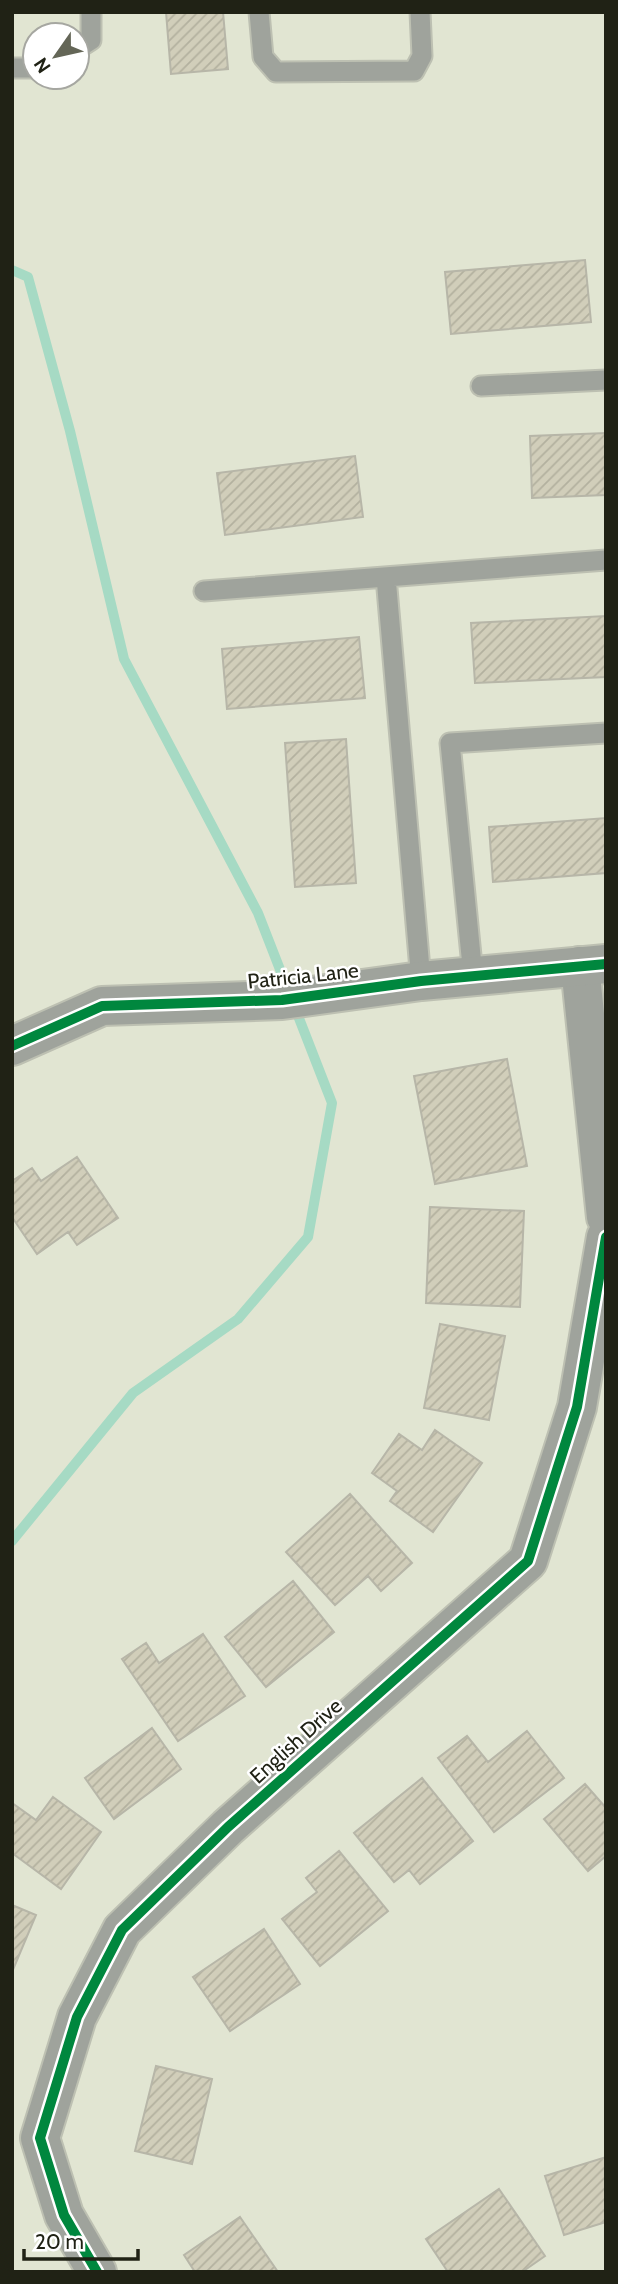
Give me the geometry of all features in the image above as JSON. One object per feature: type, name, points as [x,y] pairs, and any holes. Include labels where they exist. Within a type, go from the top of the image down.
[{"type":"street","name":"Patricia Lane","points":[[12,1046],[102,1006],[299,998],[421,981],[593,965]]},
{"type":"street","points":[[593,965],[606,1217]]},
{"type":"street","name":"English Drive","points":[[97,2272],[64,2216],[40,2138],[77,2017],[122,1930],[228,1827],[528,1561],[591,1413],[606,1237]]},
{"type":"lane","points":[[259,12],[262,57],[276,72],[414,71],[422,55],[420,12]]},
{"type":"lane","points":[[481,386],[606,380]]},
{"type":"lane","points":[[204,591],[606,560]]},
{"type":"lane","points":[[386,577],[421,981]]},
{"type":"lane","points":[[473,976],[450,743],[606,733]]},
{"type":"building","points":[[166,12],[223,12],[228,69],[171,74]]},
{"type":"building","points":[[585,260],[591,322],[451,334],[445,272]]},
{"type":"building","points":[[606,433],[606,495],[532,498],[530,436]]},
{"type":"building","points":[[355,456],[363,517],[225,535],[217,473]]},
{"type":"building","points":[[606,616],[606,677],[475,683],[471,623]]},
{"type":"building","points":[[359,637],[365,698],[227,709],[222,649]]},
{"type":"building","points":[[346,739],[356,883],[295,887],[285,743]]},
{"type":"building","points":[[606,818],[606,873],[493,882],[489,827]]},
{"type":"building","points":[[507,1059],[527,1166],[435,1184],[414,1076]]},
{"type":"building","points":[[77,1157],[118,1218],[77,1245],[68,1232],[37,1254],[12,1217],[12,1181],[32,1168],[41,1181]]},
{"type":"building","points":[[430,1207],[524,1211],[520,1307],[426,1303]]},
{"type":"building","points":[[440,1324],[505,1336],[489,1420],[424,1408]]},
{"type":"building","points":[[435,1430],[482,1463],[433,1532],[390,1501],[397,1491],[372,1473],[399,1434],[422,1450]]},
{"type":"building","points":[[350,1494],[412,1563],[381,1591],[368,1576],[335,1605],[286,1552]]},
{"type":"building","points":[[293,1581],[334,1632],[266,1687],[225,1637]]},
{"type":"building","points":[[203,1634],[245,1696],[178,1741],[122,1659],[146,1643],[159,1663]]},
{"type":"building","points":[[152,1728],[181,1769],[114,1819],[85,1778]]},
{"type":"building","points":[[527,1731],[564,1778],[494,1832],[438,1758],[467,1736],[488,1762]]},
{"type":"building","points":[[422,1778],[473,1841],[420,1884],[409,1870],[394,1882],[354,1833]]},
{"type":"building","points":[[585,1784],[606,1808],[606,1856],[588,1871],[544,1819]]},
{"type":"building","points":[[53,1797],[101,1832],[61,1889],[12,1853],[12,1803],[36,1820]]},
{"type":"building","points":[[339,1851],[388,1911],[320,1966],[282,1919],[317,1892],[306,1878]]},
{"type":"building","points":[[12,1905],[36,1915],[12,1972]]},
{"type":"building","points":[[264,1929],[300,1984],[230,2031],[193,1977]]},
{"type":"building","points":[[156,2066],[212,2079],[192,2164],[135,2151]]},
{"type":"building","points":[[606,2157],[606,2222],[564,2235],[545,2176]]},
{"type":"building","points":[[499,2189],[545,2256],[522,2272],[448,2272],[426,2239]]},
{"type":"building","points":[[240,2217],[278,2272],[195,2272],[184,2255]]},
{"type":"waterway","points":[[12,270],[28,277],[70,431],[124,659],[258,913],[332,1103],[308,1237],[238,1319],[133,1393],[12,1541]]},
{"type":"cycle path","points":[[12,1046],[102,1006],[282,1000],[421,981],[606,964]]},
{"type":"cycle path","points":[[97,2272],[64,2215],[40,2138],[77,2017],[122,1930],[228,1827],[528,1561],[577,1407],[606,1237]]}]
